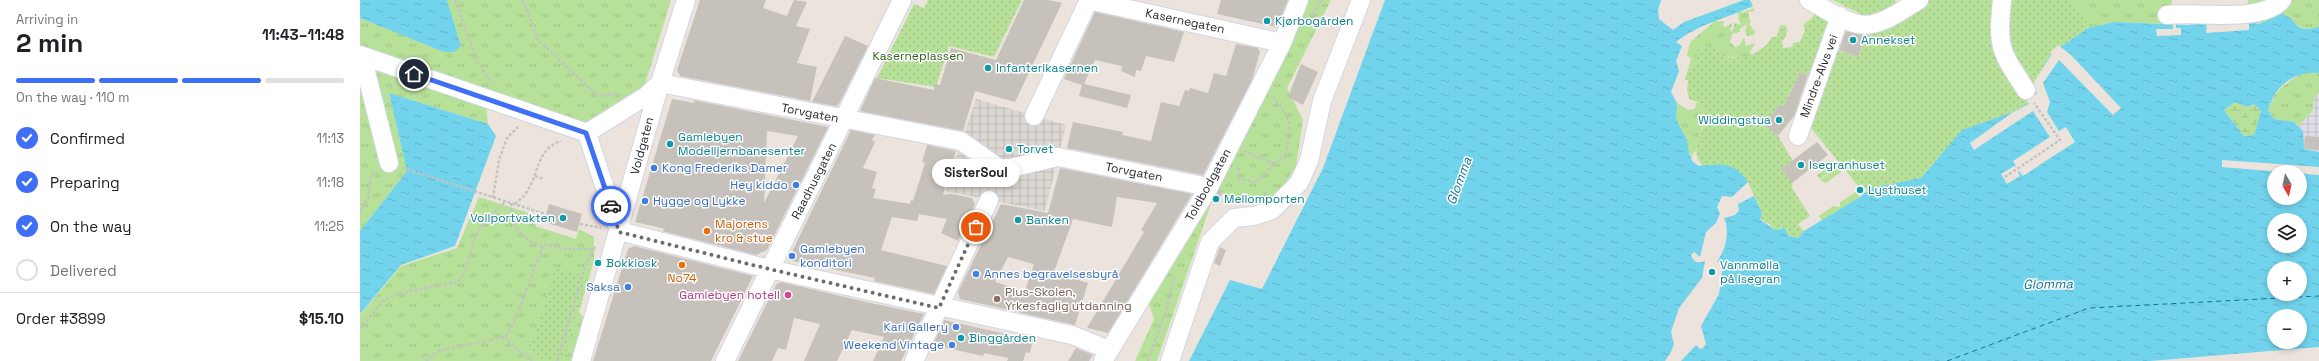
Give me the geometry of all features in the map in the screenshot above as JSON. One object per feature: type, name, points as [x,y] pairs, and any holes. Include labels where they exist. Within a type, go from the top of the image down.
[{"type":"street","name":"Voldgaten","points":[[581,361],[619,232],[660,82],[686,0]]},
{"type":"street","name":"Raadhusgaten","points":[[725,361],[902,0]]},
{"type":"street","points":[[1034,116],[1089,0]]},
{"type":"street","name":"Kasernegaten","points":[[1089,0],[1282,42]]},
{"type":"street","name":"Toldbodgaten","points":[[1110,357],[1144,293],[1209,187],[1282,42],[1299,0]]},
{"type":"street","points":[[1170,361],[1210,242],[1234,218],[1254,216],[1272,210],[1298,183],[1309,161],[1322,101],[1360,0]]},
{"type":"street","points":[[1809,0],[1840,16],[1858,23],[1873,24],[1919,0]]},
{"type":"street","points":[[2002,0],[2000,45],[2007,61],[2026,90]]},
{"type":"street","points":[[2166,15],[2253,14],[2269,10],[2282,0]]},
{"type":"street","name":"Mindre-Alvs vei","points":[[1798,136],[1840,16]]},
{"type":"street","points":[[361,56],[586,133]]},
{"type":"street","points":[[361,56],[394,165]]},
{"type":"street","name":"Torvgaten","points":[[660,82],[844,120],[961,141],[1002,170],[1058,157],[1209,187]]},
{"type":"street","points":[[586,133],[646,96],[660,82]]},
{"type":"street","points":[[586,133],[619,232],[769,269],[939,308],[1072,335],[1110,357]]},
{"type":"street","points":[[914,361],[989,200]]},
{"type":"path","points":[[455,0],[478,63],[494,85]]},
{"type":"path","points":[[523,0],[538,40],[596,94],[603,96],[621,92]]},
{"type":"path","points":[[1311,18],[1322,0]]},
{"type":"path","points":[[1231,145],[1239,153],[1238,179],[1257,182],[1274,164],[1285,157],[1290,133],[1290,121],[1270,92]]},
{"type":"path","points":[[2005,177],[2060,140],[2037,108]]},
{"type":"path","points":[[493,198],[499,160],[507,138],[531,114]]},
{"type":"path","points":[[586,133],[554,144],[545,152],[537,164],[535,176],[526,193],[513,204],[512,213],[518,232],[531,243],[577,250],[594,249]]},
{"type":"path","points":[[1231,145],[1274,164]]},
{"type":"path","points":[[360,212],[368,199],[371,175],[394,165],[545,214]]},
{"type":"path","points":[[535,176],[544,179]]},
{"type":"path","points":[[360,329],[385,299],[399,293],[458,282],[465,274],[476,237],[484,222],[506,201]]},
{"type":"path","points":[[557,361],[583,272],[594,249],[597,244],[619,232]]},
{"type":"path","points":[[426,361],[438,352],[505,337],[514,323],[543,246]]},
{"type":"path","points":[[1148,361],[1167,308],[1175,275]]},
{"type":"path","points":[[505,337],[510,344],[532,361]]},
{"type":"shaded area","points":[[2319,93],[2319,152],[2304,149],[2299,126],[2313,110],[2314,98]]},
{"type":"shaded area","name":"Torvet","points":[[976,99],[1066,125],[1045,211],[945,191]]},
{"type":"green space","points":[[447,0],[671,0],[643,91],[590,130],[485,96],[488,124],[389,93],[407,171],[360,231],[360,18],[444,51],[461,46]]},
{"type":"green space","name":"Kaserneplassen","points":[[928,0],[1022,0],[994,57],[949,46],[936,87],[877,78],[914,4],[924,8]]},
{"type":"green space","points":[[1305,0],[1331,0],[1287,88],[1303,120],[1296,166],[1271,208],[1211,190]]},
{"type":"green space","points":[[1833,0],[1895,0],[1897,3],[1868,18]]},
{"type":"green space","points":[[1930,0],[1997,0],[2022,93],[2029,104],[1935,162],[1921,178],[1870,188],[1868,192],[1862,184],[1858,186],[1807,123],[1837,50],[1858,57],[1867,33]]},
{"type":"green space","points":[[2007,0],[2072,0],[2076,8],[2085,15],[2088,28],[2052,53],[2034,82],[2037,98],[2010,60]]},
{"type":"green space","points":[[2072,0],[2172,0],[2171,20],[2168,24],[2115,22],[2088,28],[2085,15],[2076,8]]},
{"type":"green space","points":[[2248,0],[2319,0],[2319,27],[2301,27],[2286,15],[2258,23],[2249,22]]},
{"type":"green space","points":[[1754,8],[1754,11],[1748,12],[1751,24],[1749,23],[1753,30],[1755,30],[1754,35],[1747,36],[1745,31],[1747,24],[1740,29],[1740,32],[1732,34],[1730,42],[1735,47],[1740,45],[1744,37],[1746,46],[1755,43],[1750,52],[1751,55],[1740,58],[1724,57],[1712,45],[1697,54],[1696,64],[1688,69],[1691,59],[1687,55],[1690,42],[1713,23],[1712,21],[1724,21],[1723,26],[1725,27],[1733,23],[1730,30],[1732,32],[1735,23],[1742,25],[1739,21],[1738,12],[1741,11],[1742,13]]},
{"type":"green space","points":[[1816,10],[1832,19],[1813,77],[1800,72],[1789,95],[1802,101],[1794,115],[1780,104],[1764,125],[1778,136],[1793,161],[1792,188],[1810,216],[1798,224],[1804,231],[1798,238],[1789,236],[1784,227],[1779,230],[1772,229],[1770,224],[1760,219],[1762,213],[1748,182],[1718,165],[1702,166],[1697,157],[1696,143],[1704,125],[1705,117],[1700,103],[1689,99],[1687,90],[1688,80],[1685,80],[1688,69],[1696,64],[1697,51],[1702,47],[1712,45],[1724,57],[1737,58],[1758,51],[1768,43],[1771,38],[1777,36],[1780,26],[1785,25],[1787,29],[1786,37],[1782,41],[1783,48],[1792,47],[1793,43],[1800,42],[1805,30],[1803,25],[1812,18]]},
{"type":"green space","points":[[2305,72],[2319,73],[2319,93],[2314,98],[2313,110],[2299,126],[2294,122],[2274,119],[2268,110],[2274,97],[2282,87],[2292,79]]},
{"type":"green space","points":[[2235,102],[2247,107],[2254,104],[2261,111],[2254,135],[2244,136],[2224,110]]},
{"type":"green space","points":[[1677,103],[1688,110],[1695,109],[1696,103],[1700,103],[1703,111],[1704,123],[1696,144],[1696,151],[1693,153],[1692,158],[1687,148],[1687,140],[1676,119]]},
{"type":"green space","points":[[1834,163],[1837,167],[1820,179],[1817,175]]},
{"type":"green space","points":[[1838,167],[1841,172],[1826,183],[1820,180]]},
{"type":"green space","points":[[1856,192],[1860,197],[1822,221],[1819,216],[1833,206],[1840,207],[1840,202]]},
{"type":"green space","points":[[1214,195],[1157,361],[1135,361],[1154,319],[1148,301]]},
{"type":"green space","points":[[479,197],[538,216],[535,226],[576,239],[579,229],[594,237],[594,261],[579,312],[586,320],[575,361],[360,361],[360,315],[401,266],[457,248]]},
{"type":"green space","points":[[556,267],[587,277],[563,361],[546,361],[530,350]]},
{"type":"water","points":[[360,0],[447,0],[461,46],[454,52],[444,52],[360,18]]},
{"type":"water","name":"Glomma","points":[[1385,0],[1661,0],[1658,10],[1659,19],[1673,30],[1684,22],[1744,0],[1750,0],[1753,6],[1694,30],[1676,42],[1682,46],[1676,61],[1679,71],[1671,92],[1677,103],[1676,119],[1687,140],[1689,153],[1693,162],[1699,166],[1726,165],[1732,167],[1738,170],[1748,182],[1732,197],[1722,196],[1717,207],[1720,213],[1716,223],[1706,232],[1700,257],[1694,252],[1691,255],[1696,262],[1705,261],[1702,278],[1679,308],[1671,332],[1674,344],[1665,361],[1189,361],[1230,280],[1262,289],[1323,168]]},
{"type":"water","name":"Glomma","points":[[2282,14],[2288,16],[2297,25],[2304,29],[2319,27],[2319,73],[2301,75],[2287,82],[2275,94],[2268,110],[2274,119],[2294,122],[2303,131],[2304,149],[2319,152],[2319,347],[2307,348],[2307,309],[2267,309],[2267,349],[2295,349],[2150,361],[1681,361],[1696,345],[1700,349],[1706,344],[1701,326],[1719,294],[1723,265],[1717,261],[1723,252],[1727,234],[1724,218],[1735,215],[1739,210],[1738,204],[1754,196],[1762,213],[1760,219],[1772,229],[1779,230],[1784,227],[1789,236],[1798,238],[1804,231],[1860,197],[1870,188],[1921,178],[1962,130],[2013,112],[2037,98],[2034,82],[2052,53],[2088,28],[2115,22],[2188,25],[2249,17],[2249,22],[2259,24]],"holes":[[[2235,102],[2247,107],[2254,104],[2261,111],[2254,135],[2244,136],[2224,110]]]},
{"type":"water","points":[[389,93],[488,124],[496,136],[455,246],[401,265],[360,314],[360,231],[407,171]]},
{"type":"pier","points":[[2249,17],[2249,30],[2206,33],[2207,20],[2212,20],[2213,25],[2242,23]]},
{"type":"pier","points":[[2173,22],[2176,23],[2176,28],[2181,28],[2181,35],[2157,36],[2156,29],[2173,29]]},
{"type":"pier","points":[[2058,45],[2070,54],[2121,108],[2113,115],[2059,60],[2043,83],[2050,102],[2047,112],[2059,131],[2066,127],[2075,142],[2023,176],[2019,171],[2018,173],[2020,176],[2007,184],[2001,174],[2014,166],[2016,167],[2013,161],[2050,137],[2033,111],[1974,150],[1970,143],[2013,112],[2029,104],[2028,103],[2035,97],[2034,93],[2037,96],[2034,82],[2052,54],[2050,52]]},
{"type":"pier","points":[[2222,160],[2291,165],[2267,165],[2267,171],[2222,167]]},
{"type":"pier","points":[[2307,166],[2319,167],[2319,175],[2307,174]]},
{"type":"building","points":[[700,0],[766,0],[763,8],[787,16],[794,0],[807,2],[796,26],[810,29],[797,63],[817,67],[810,101],[680,76],[677,70]]},
{"type":"building","name":"Infanterikasernen","points":[[1024,0],[1048,0],[1062,3],[1015,102],[975,91],[963,131],[860,111],[875,78],[934,90],[935,84],[940,85],[951,48],[996,60]]},
{"type":"building","name":"Kjørbogården","points":[[1221,0],[1288,0],[1277,27],[1217,14]]},
{"type":"building","points":[[1095,12],[1184,32],[1174,62],[1146,56],[1141,71],[1136,70],[1135,77],[1121,71],[1122,66],[1095,60],[1084,84],[1131,95],[1127,108],[1079,96],[1082,85],[1064,79]]},
{"type":"building","name":"Annekset","points":[[1846,31],[1866,35],[1858,57],[1839,50]]},
{"type":"building","points":[[845,36],[868,46],[839,104],[836,106],[812,102]]},
{"type":"building","points":[[1236,44],[1258,48],[1260,52],[1252,80],[1203,175],[1067,148],[1073,122],[1123,132],[1122,135],[1151,141],[1161,102],[1179,106],[1185,90],[1189,91],[1190,88],[1208,93],[1214,73],[1226,76]]},
{"type":"building","points":[[1301,64],[1318,72],[1303,105],[1288,97]]},
{"type":"building","points":[[1800,72],[1808,75],[1794,116],[1778,136],[1764,125],[1780,104],[1784,107]]},
{"type":"building","points":[[672,99],[695,103],[693,100],[828,127],[767,250],[756,255],[662,231],[665,229],[635,222]],"holes":[[[767,131],[798,136],[764,203]]]},
{"type":"building","points":[[851,130],[875,135],[872,140],[875,142],[863,168],[877,172],[872,188],[876,189],[873,198],[910,204],[911,200],[913,201],[925,163],[922,162],[927,145],[956,151],[943,195],[951,194],[972,198],[975,204],[958,241],[941,233],[947,219],[919,214],[917,221],[892,217],[881,250],[947,266],[934,294],[874,281],[875,278],[788,260]]},
{"type":"building","points":[[2305,136],[2319,137],[2319,150],[2304,149]]},
{"type":"building","name":"Isegranhuset","points":[[1817,142],[1828,155],[1792,183],[1781,169]]},
{"type":"building","points":[[1060,168],[1192,194],[1108,333],[1087,328],[1144,232],[1141,230],[1157,203],[1117,197],[1112,227],[1073,219],[1054,272],[1088,283],[1075,325],[960,299],[958,292],[1001,204],[1048,213]],"holes":[[[1008,257],[1034,264],[1025,291],[995,282]]]},
{"type":"building","name":"Mellomporten","points":[[1219,190],[1223,191],[1217,204],[1212,202]]},
{"type":"building","name":"Vollportvakten","points":[[549,204],[582,214],[577,232],[544,222]]},
{"type":"building","points":[[634,246],[753,276],[711,361],[593,361],[628,249]]},
{"type":"building","points":[[1220,247],[1226,250],[1220,266],[1214,263]]},
{"type":"building","points":[[781,282],[924,314],[901,361],[873,361],[884,337],[852,330],[837,361],[804,361],[820,324],[794,318],[786,350],[778,348],[772,361],[738,361],[776,285]]},
{"type":"building","points":[[944,320],[1033,340],[1030,353],[1026,352],[1023,361],[1007,361],[1008,358],[984,353],[983,356],[933,345]]},
{"type":"building","points":[[1076,348],[1093,355],[1089,361],[1068,361]]},
{"type":"ferry route","points":[[1947,361],[2089,308],[2319,296]]},
{"type":"way so far","points":[[611,206],[619,232],[769,269],[939,308],[976,227]]},
{"type":"place","name":"Kjørbogården","points":[[1267,21]]},
{"type":"place","name":"Annekset","points":[[1853,40]]},
{"type":"place","name":"Infanterikasernen","points":[[988,68]]},
{"type":"place","name":"Widdingstua","points":[[1779,120]]},
{"type":"place","name":"Gamlebyen Modelljernbanesenter","points":[[670,144]]},
{"type":"place","name":"Torvet","points":[[1009,149]]},
{"type":"place","name":"Isegranhuset","points":[[1801,165]]},
{"type":"place","name":"Kong Frederiks Damer","points":[[654,168]]},
{"type":"place","name":"Hey kiddo","points":[[796,185]]},
{"type":"place","name":"Lysthuset","points":[[1860,190]]},
{"type":"place","name":"Mellomporten","points":[[1216,199]]},
{"type":"place","name":"Hygge og Lykke","points":[[645,201]]},
{"type":"place","name":"Vollportvakten","points":[[563,218]]},
{"type":"place","name":"Banken","points":[[1018,220]]},
{"type":"place","name":"SisterSoul","points":[[976,227]]},
{"type":"place","name":"Majorens kro & stue","points":[[707,231]]},
{"type":"place","name":"Gamlebyen konditori","points":[[792,256]]},
{"type":"place","name":"Bokkiosk","points":[[598,263]]},
{"type":"place","name":"No74","points":[[682,265]]},
{"type":"place","name":"Vannmølla på Isegran","points":[[1712,272]]},
{"type":"place","name":"Annes begravelsesbyrå","points":[[976,274]]},
{"type":"place","name":"Saksa","points":[[628,287]]},
{"type":"place","name":"Gamlebyen hotell","points":[[788,295]]},
{"type":"place","name":"Plus-Skolen, Yrkesfaglig utdanning","points":[[997,299]]},
{"type":"place","name":"Kari Gallery","points":[[956,327]]},
{"type":"place","name":"Binggården","points":[[961,338]]},
{"type":"place","name":"Weekend Vintage","points":[[952,345]]},
{"type":"route","points":[[414,74],[586,133],[611,206]]}]
